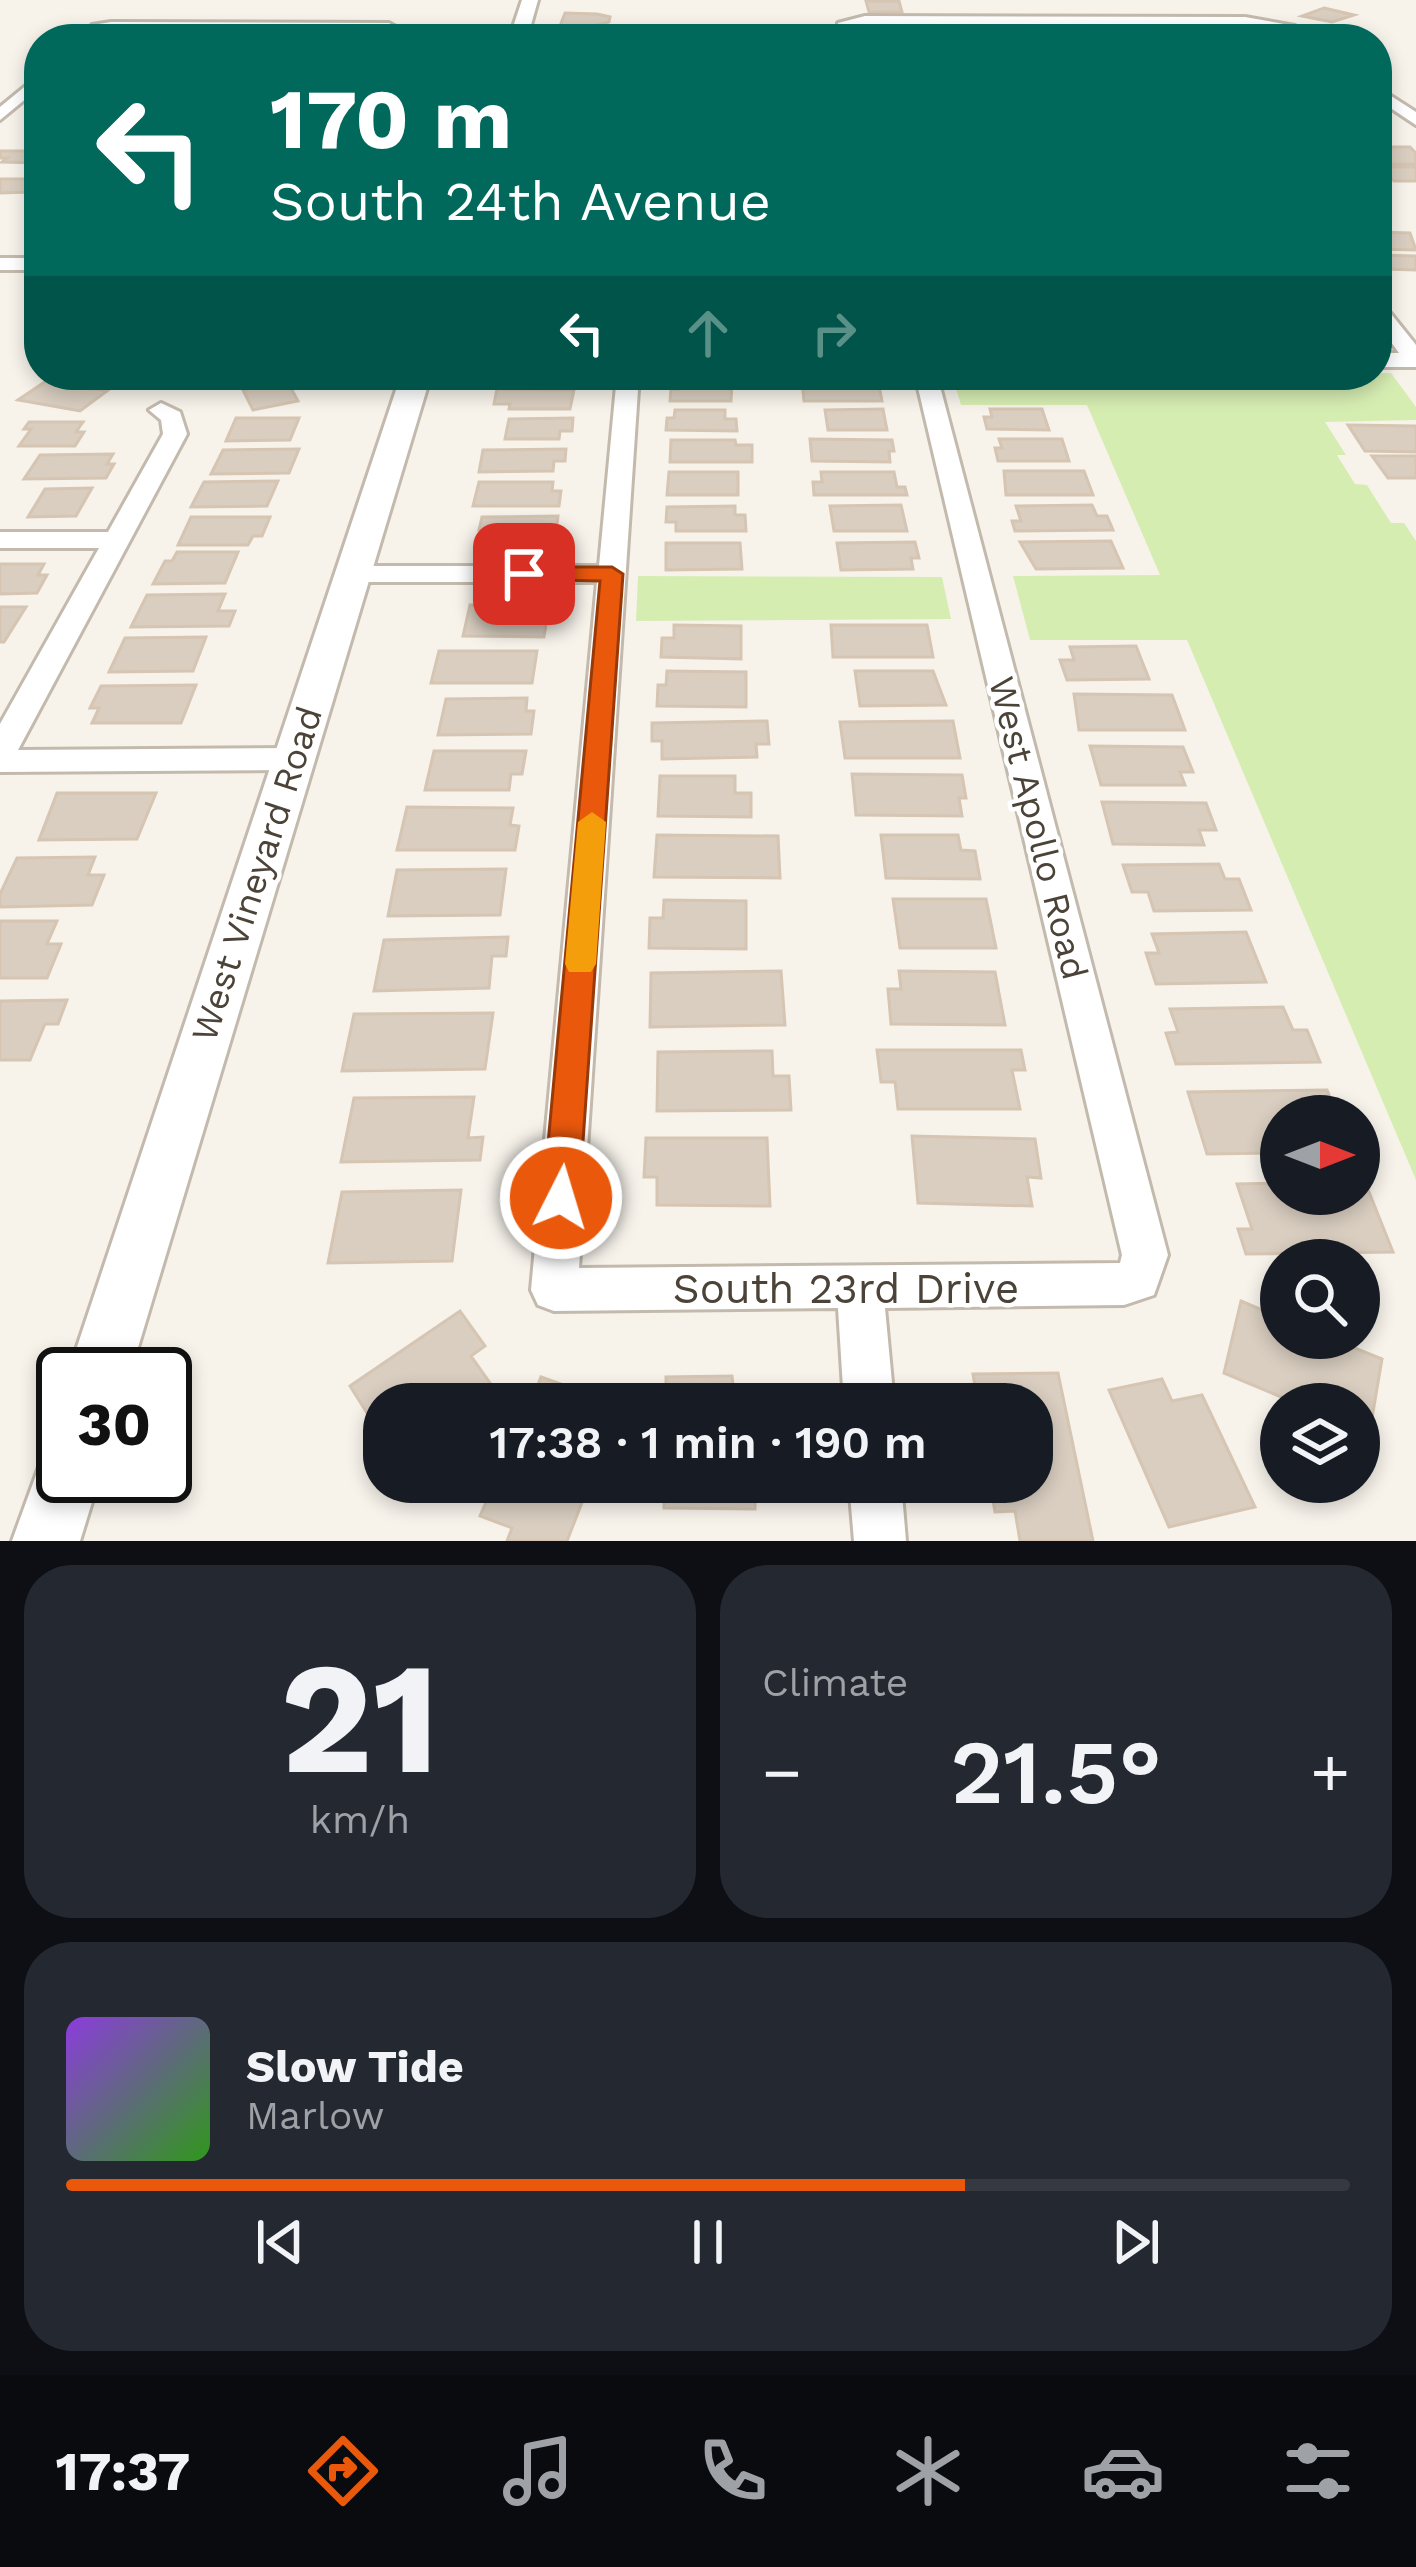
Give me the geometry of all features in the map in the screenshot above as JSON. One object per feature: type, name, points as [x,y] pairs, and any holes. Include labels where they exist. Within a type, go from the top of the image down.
[{"type":"street","points":[[1139,0],[1165,24]]},
{"type":"street","points":[[1153,0],[1163,24]]},
{"type":"street","points":[[213,24],[223,13]]},
{"type":"street","points":[[846,24],[1238,24]]},
{"type":"street","points":[[0,116],[24,94]]},
{"type":"street","points":[[1392,329],[1416,360]]},
{"type":"street","name":"West Vineyard Road","points":[[108,1347],[411,390]]},
{"type":"street","points":[[352,574],[612,574],[627,390]]},
{"type":"street","name":"West Apollo Road","points":[[930,390],[1145,1255],[1138,1280]]},
{"type":"street","points":[[161,410],[172,417],[175,434],[0,757],[294,759]]},
{"type":"street","points":[[0,540],[118,540]]},
{"type":"street","name":"South 23rd Drive","points":[[612,574],[554,1290],[1107,1287],[1138,1280]]},
{"type":"street","points":[[860,1288],[867,1383]]},
{"type":"street","points":[[46,1541],[58,1503]]},
{"type":"street","points":[[877,1503],[880,1541]]},
{"type":"green space","points":[[1392,374],[1416,407],[1416,420],[1325,422],[1346,455],[1337,455],[1355,484],[1367,485],[1391,523],[1404,523],[1416,541],[1416,1180],[1187,640],[1030,640],[1013,576],[1160,575],[1087,405],[961,405],[956,390],[1392,390]]},
{"type":"green space","points":[[638,576],[942,577],[951,619],[636,621]]},
{"type":"building","points":[[866,1],[899,1],[902,12],[869,12]]},
{"type":"building","points":[[1324,8],[1354,15],[1332,22],[1302,16]]},
{"type":"building","points":[[565,13],[610,17],[601,24],[561,24]]},
{"type":"building","points":[[1392,147],[1410,147],[1416,153],[1416,164],[1392,164]]},
{"type":"building","points":[[0,151],[24,151],[24,163],[0,158]]},
{"type":"building","points":[[1392,167],[1416,167],[1416,181],[1394,181]]},
{"type":"building","points":[[0,179],[24,179],[24,192],[0,193]]},
{"type":"building","points":[[1392,232],[1410,233],[1416,250],[1392,249]]},
{"type":"building","points":[[1392,255],[1416,256],[1416,270],[1392,269]]},
{"type":"building","points":[[33,390],[107,391],[80,411],[18,400]]},
{"type":"building","points":[[243,390],[292,390],[298,401],[253,410]]},
{"type":"building","points":[[497,390],[574,390],[570,409],[509,409],[510,404],[494,404]]},
{"type":"building","points":[[671,390],[732,390],[731,401],[670,401]]},
{"type":"building","points":[[803,390],[880,390],[882,401],[804,401]]},
{"type":"building","points":[[883,409],[887,430],[828,430],[825,410]]},
{"type":"building","points":[[990,409],[1042,409],[1049,430],[987,429],[984,417],[992,417]]},
{"type":"building","points":[[675,410],[725,410],[725,419],[736,419],[737,431],[666,430],[667,418],[674,418]]},
{"type":"building","points":[[236,418],[299,418],[290,440],[226,441]]},
{"type":"building","points":[[573,418],[572,431],[560,431],[559,439],[505,439],[509,419]]},
{"type":"building","points":[[29,422],[83,422],[76,432],[84,432],[75,446],[19,446],[31,429],[24,429]]},
{"type":"building","points":[[1348,425],[1416,426],[1416,452],[1365,451]]},
{"type":"building","points":[[810,439],[892,440],[894,451],[889,451],[890,462],[812,461]]},
{"type":"building","points":[[999,439],[1062,439],[1069,461],[998,461]]},
{"type":"building","points":[[671,440],[735,440],[736,445],[752,445],[752,462],[670,462]]},
{"type":"building","points":[[299,449],[289,473],[211,474],[223,450]]},
{"type":"building","points":[[566,449],[565,461],[554,461],[553,471],[479,472],[483,450]]},
{"type":"building","points":[[113,454],[107,464],[114,464],[106,478],[24,479],[40,455]]},
{"type":"building","points":[[1372,456],[1416,456],[1416,478],[1388,478]]},
{"type":"building","points":[[1004,471],[1084,471],[1093,495],[1006,495]]},
{"type":"building","points":[[669,472],[738,472],[738,495],[667,495]]},
{"type":"building","points":[[821,472],[894,472],[897,487],[905,487],[907,495],[814,495],[813,482],[822,482]]},
{"type":"building","points":[[278,481],[267,506],[191,507],[204,482]]},
{"type":"building","points":[[479,482],[553,482],[552,491],[561,491],[559,506],[473,506]]},
{"type":"building","points":[[92,488],[76,516],[28,517],[45,489]]},
{"type":"building","points":[[901,505],[907,531],[834,531],[830,506]]},
{"type":"building","points":[[1092,505],[1097,516],[1107,516],[1113,530],[1015,531],[1012,521],[1021,521],[1016,506]]},
{"type":"building","points":[[735,506],[735,515],[745,515],[746,531],[676,531],[676,522],[666,522],[667,507]]},
{"type":"building","points":[[558,516],[556,532],[548,532],[546,542],[489,543],[491,530],[479,530],[482,517]]},
{"type":"building","points":[[191,517],[270,517],[262,536],[253,536],[248,545],[178,545]]},
{"type":"building","points":[[1111,541],[1123,568],[1036,569],[1020,542]]},
{"type":"building","points":[[915,542],[919,558],[911,558],[913,569],[841,570],[837,543]]},
{"type":"building","points":[[666,543],[740,543],[742,569],[666,570]]},
{"type":"building","points":[[177,552],[238,552],[225,583],[153,584],[165,561],[172,561]]},
{"type":"building","points":[[0,564],[44,564],[38,575],[47,575],[37,593],[0,594]]},
{"type":"building","points":[[225,594],[218,611],[235,611],[229,626],[131,627],[147,595]]},
{"type":"building","points":[[470,605],[535,606],[532,617],[547,618],[544,637],[463,636]]},
{"type":"building","points":[[0,607],[26,607],[4,642],[0,642]]},
{"type":"building","points":[[674,625],[741,626],[741,659],[661,657],[662,638],[674,638]]},
{"type":"building","points":[[831,625],[927,625],[933,657],[833,657]]},
{"type":"building","points":[[206,637],[193,671],[109,672],[125,638]]},
{"type":"building","points":[[1136,646],[1149,679],[1067,680],[1060,660],[1074,660],[1070,647]]},
{"type":"building","points":[[439,651],[537,651],[532,683],[431,683]]},
{"type":"building","points":[[667,671],[746,672],[746,707],[657,706],[658,685],[666,685]]},
{"type":"building","points":[[855,671],[933,671],[946,705],[860,706]]},
{"type":"building","points":[[196,685],[181,723],[92,723],[99,708],[90,708],[101,686]]},
{"type":"building","points":[[1074,694],[1172,695],[1185,730],[1079,730]]},
{"type":"building","points":[[527,698],[526,711],[534,711],[531,734],[438,735],[446,699]]},
{"type":"building","points":[[767,721],[769,744],[756,744],[757,757],[662,759],[662,741],[652,741],[652,723]]},
{"type":"building","points":[[953,721],[960,758],[845,758],[840,722]]},
{"type":"building","points":[[1090,746],[1183,747],[1193,772],[1180,772],[1185,785],[1101,785]]},
{"type":"building","points":[[434,751],[526,751],[522,774],[511,774],[509,790],[425,790]]},
{"type":"building","points":[[852,774],[962,775],[966,798],[959,798],[962,816],[856,815]]},
{"type":"building","points":[[660,776],[735,776],[735,793],[751,793],[751,817],[658,816]]},
{"type":"building","points":[[57,793],[156,793],[137,839],[39,840]]},
{"type":"building","points":[[1102,802],[1206,803],[1216,830],[1199,830],[1204,845],[1113,844]]},
{"type":"building","points":[[407,807],[513,808],[510,825],[519,826],[515,850],[397,850]]},
{"type":"building","points":[[657,835],[778,836],[780,878],[654,877]]},
{"type":"building","points":[[881,835],[958,835],[961,850],[975,851],[980,879],[886,878]]},
{"type":"building","points":[[95,857],[88,875],[104,875],[92,905],[0,907],[0,894],[17,858]]},
{"type":"building","points":[[1219,864],[1225,879],[1239,879],[1251,910],[1154,911],[1148,892],[1132,892],[1123,865]]},
{"type":"building","points":[[506,869],[500,915],[388,916],[397,870]]},
{"type":"building","points":[[893,899],[986,899],[996,948],[900,948]]},
{"type":"building","points":[[664,900],[746,901],[746,949],[649,948],[650,918],[663,918]]},
{"type":"building","points":[[0,921],[57,921],[47,944],[61,944],[47,978],[0,978]]},
{"type":"building","points":[[1246,932],[1266,982],[1156,984],[1146,953],[1159,953],[1152,934]]},
{"type":"building","points":[[508,937],[506,956],[492,956],[489,988],[374,991],[384,940]]},
{"type":"building","points":[[781,971],[785,1025],[650,1027],[651,973]]},
{"type":"building","points":[[899,971],[995,972],[1005,1025],[891,1024],[888,989],[901,989]]},
{"type":"building","points":[[67,1000],[58,1024],[45,1024],[30,1060],[0,1060],[0,1001]]},
{"type":"building","points":[[1283,1007],[1293,1030],[1307,1030],[1320,1062],[1176,1064],[1166,1033],[1178,1032],[1170,1009]]},
{"type":"building","points":[[493,1013],[485,1069],[342,1071],[354,1014]]},
{"type":"building","points":[[877,1050],[1021,1050],[1025,1070],[1012,1070],[1020,1109],[898,1109],[895,1082],[881,1082]]},
{"type":"building","points":[[772,1051],[773,1076],[789,1076],[791,1110],[657,1111],[658,1052]]},
{"type":"building","points":[[1327,1090],[1329,1095],[1260,1095],[1260,1153],[1207,1154],[1188,1092]]},
{"type":"building","points":[[474,1097],[468,1138],[483,1137],[480,1160],[341,1162],[354,1098]]},
{"type":"building","points":[[912,1136],[1035,1139],[1041,1178],[1027,1177],[1032,1206],[918,1203]]},
{"type":"building","points":[[646,1138],[767,1138],[770,1206],[657,1205],[657,1177],[644,1177]]},
{"type":"building","points":[[1260,1183],[1260,1215],[1378,1215],[1393,1252],[1380,1252],[1380,1239],[1260,1239],[1260,1254],[1246,1254],[1238,1229],[1252,1229],[1237,1184]]},
{"type":"building","points":[[461,1190],[452,1261],[328,1263],[342,1192]]},
{"type":"building","points":[[1241,1301],[1260,1309],[1260,1359],[1382,1359],[1378,1383],[1260,1383],[1260,1388],[1224,1373]]},
{"type":"building","points":[[460,1311],[485,1346],[471,1356],[490,1383],[363,1383],[363,1407],[350,1386]]},
{"type":"building","points":[[1058,1373],[1093,1541],[1020,1541],[1015,1511],[995,1512],[994,1503],[1053,1503],[1053,1383],[974,1383],[973,1374]]},
{"type":"building","points":[[732,1376],[733,1383],[666,1383],[666,1377]]},
{"type":"building","points":[[1162,1379],[1172,1401],[1202,1395],[1255,1507],[1169,1527],[1109,1390]]},
{"type":"building","points":[[486,1503],[582,1503],[567,1541],[507,1541],[512,1528],[480,1516]]},
{"type":"building","points":[[664,1503],[755,1503],[755,1509],[664,1508]]},
{"type":"slow traffic","points":[[580,964],[592,822]]},
{"type":"route","points":[[524,574],[612,574],[561,1198]]}]
